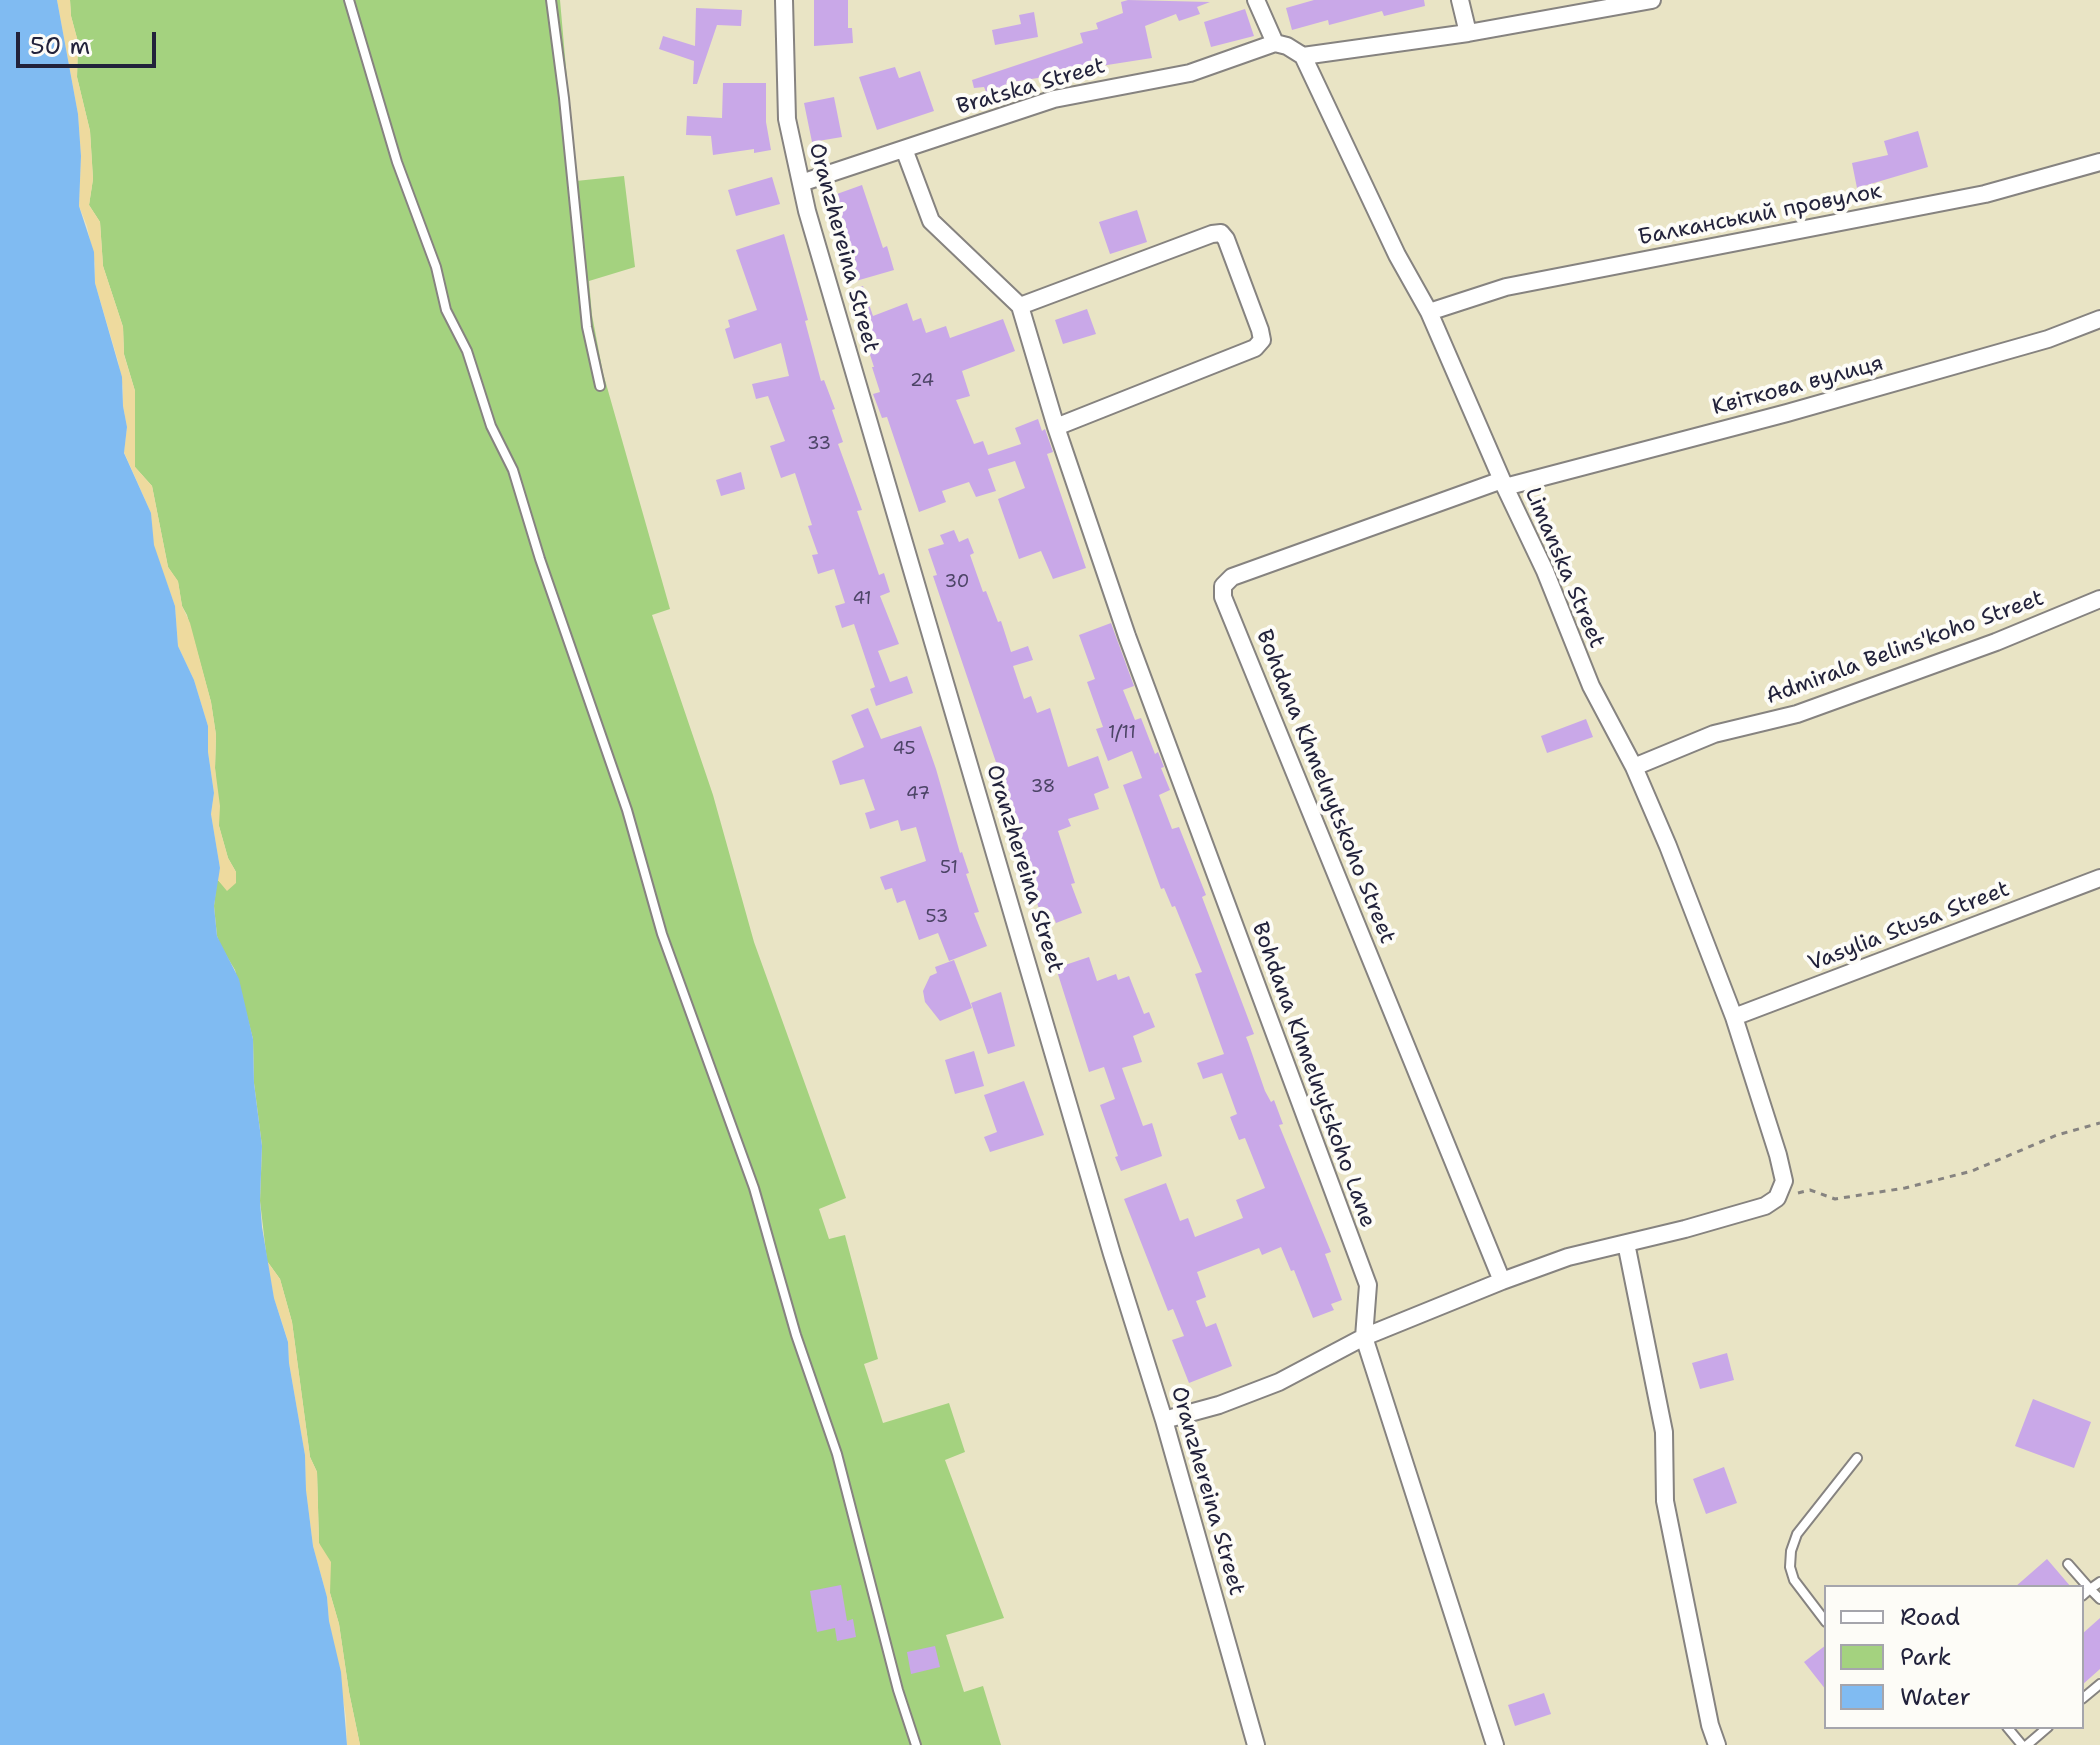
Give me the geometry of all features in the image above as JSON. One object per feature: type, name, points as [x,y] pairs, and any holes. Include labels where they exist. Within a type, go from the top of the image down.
[{"type":"street","name":"Oranzhereina Street","points":[[784,0],[787,119],[801,183],[854,377],[1112,1254],[1164,1420],[1256,1745]]},
{"type":"street","points":[[1256,0],[1275,43],[1303,56],[1468,33],[1652,0]]},
{"type":"street","points":[[1460,0],[1468,33]]},
{"type":"street","name":"Bratska Street","points":[[801,183],[1054,99],[1190,73],[1275,43]]},
{"type":"street","name":"Limanska Street","points":[[1303,56],[1397,255],[1429,312],[1545,571],[1591,686],[1634,767],[1674,860],[1734,1017],[1778,1155],[1784,1181],[1777,1198]]},
{"type":"street","name":"Bohdana Khmelnytskoho Lane","points":[[904,149],[931,221],[1020,306],[1056,427],[1127,636],[1368,1285],[1364,1337],[1495,1745]]},
{"type":"street","name":"Балканський провулок","points":[[1429,312],[1506,287],[1985,194],[2100,162]]},
{"type":"street","points":[[1020,306],[1221,233],[1226,239],[1260,330],[1262,340],[1255,348],[1056,427]]},
{"type":"street","name":"Квіткова вулиця","points":[[1503,483],[1787,413],[2048,339],[2100,319]]},
{"type":"street","name":"Bohdana Khmelnytskoho Street","points":[[1502,1281],[1223,597],[1223,586],[1232,577],[1503,483]]},
{"type":"street","name":"Admirala Belins'koho Street","points":[[1634,767],[1714,734],[1797,714],[1996,642],[2100,599]]},
{"type":"street","name":"Vasylia Stusa Street","points":[[1734,1017],[2100,878]]},
{"type":"street","points":[[1164,1420],[1219,1405],[1279,1382],[1364,1337],[1568,1257],[1747,1212],[1777,1198]]},
{"type":"street","points":[[1626,1243],[1664,1432],[1665,1501],[1710,1725],[1717,1745]]},
{"type":"lane","points":[[349,0],[397,162],[436,267],[446,310],[467,351],[491,426],[513,470],[540,559],[627,810],[662,934],[754,1188],[796,1335],[837,1454],[898,1690],[916,1745]]},
{"type":"lane","points":[[551,0],[587,327],[600,386]]},
{"type":"lane","points":[[1824,1619],[1794,1580],[1790,1567],[1791,1551],[1797,1534],[1857,1458]]},
{"type":"lane","points":[[2068,1564],[2100,1599]]},
{"type":"lane","points":[[2084,1594],[2100,1582]]},
{"type":"lane","points":[[2084,1697],[2100,1684]]},
{"type":"lane","points":[[2009,1729],[2024,1745],[2045,1729]]},
{"type":"path","points":[[1777,1198],[1810,1190],[1835,1199],[1905,1188],[1972,1171],[2057,1135],[2100,1123]]},
{"type":"green space","points":[[70,0],[560,0],[576,181],[624,176],[635,267],[589,281],[603,373],[670,609],[652,615],[713,795],[754,942],[846,1198],[819,1209],[829,1239],[845,1235],[878,1359],[864,1364],[883,1423],[949,1403],[965,1452],[945,1460],[1004,1618],[946,1635],[964,1692],[983,1686],[1001,1745],[360,1745],[339,1624],[330,1593],[329,1574],[319,1543],[317,1472],[310,1457],[292,1322],[280,1279],[267,1261],[260,1201],[262,1146],[254,1083],[253,1039],[235,970],[217,936],[214,906],[217,879],[222,884],[236,872],[228,858],[219,826],[216,735],[211,702],[182,606],[178,582],[168,567],[152,486],[135,467],[135,391],[124,354],[123,327],[103,266],[100,222],[89,205],[93,179],[90,131],[77,77],[78,42]]},
{"type":"sand","points":[[57,0],[70,0],[78,42],[77,77],[90,131],[93,179],[89,205],[100,222],[103,266],[123,327],[124,355],[135,391],[135,467],[152,486],[168,567],[178,581],[182,606],[190,623],[211,702],[216,735],[219,826],[228,858],[236,872],[236,883],[227,891],[217,879],[220,868],[211,814],[214,793],[208,726],[194,680],[178,646],[175,606],[153,545],[151,513],[124,452],[127,427],[123,388],[95,283],[95,264],[87,226],[79,206],[81,156],[78,114]]},
{"type":"sand","points":[[267,1261],[280,1279],[292,1322],[310,1457],[317,1472],[319,1543],[331,1562],[330,1593],[339,1624],[360,1745],[347,1745],[346,1716],[327,1597],[313,1546],[305,1455],[288,1341],[274,1298]]},
{"type":"water","points":[[0,0],[57,0],[78,114],[81,156],[79,206],[94,252],[95,283],[122,377],[127,427],[124,453],[151,513],[154,545],[175,606],[178,646],[194,680],[208,726],[214,793],[211,814],[220,868],[214,906],[217,936],[239,979],[253,1039],[254,1083],[262,1146],[262,1227],[274,1298],[288,1342],[305,1455],[313,1546],[327,1597],[329,1621],[341,1672],[347,1745],[0,1745]]},
{"type":"building","points":[[814,0],[848,0],[848,28],[852,28],[853,43],[814,46]]},
{"type":"building","points":[[1314,0],[1424,0],[1425,6],[1384,16],[1382,11],[1329,25],[1328,20],[1292,30],[1286,8]]},
{"type":"building","points":[[1121,2],[1210,2],[1197,7],[1200,14],[1179,21],[1176,14],[1145,26],[1152,58],[1006,83],[1008,87],[987,94],[984,87],[974,88],[972,80],[1083,43],[1080,33],[1098,29],[1096,23],[1123,13]]},
{"type":"building","points":[[696,8],[742,10],[741,26],[717,25],[697,84],[693,84],[694,61],[659,49],[663,36],[695,46]]},
{"type":"building","points":[[1245,9],[1254,36],[1211,47],[1204,22]]},
{"type":"building","points":[[1034,12],[1038,37],[995,45],[992,30],[1021,24],[1019,15]]},
{"type":"building","points":[[895,67],[899,78],[920,71],[934,111],[877,130],[859,77]]},
{"type":"building","points":[[723,83],[766,83],[766,122],[771,150],[754,153],[754,149],[713,155],[711,136],[686,135],[687,116],[722,118]]},
{"type":"building","points":[[834,97],[842,137],[812,142],[804,103]]},
{"type":"building","points":[[1918,131],[1928,167],[1857,188],[1852,163],[1888,155],[1884,141]]},
{"type":"building","points":[[772,177],[780,204],[736,216],[728,190]]},
{"type":"building","points":[[862,185],[883,248],[887,246],[894,270],[849,283],[823,199]]},
{"type":"building","points":[[1137,210],[1147,242],[1110,254],[1099,222]]},
{"type":"building","points":[[784,234],[821,381],[824,380],[835,409],[832,410],[843,442],[838,444],[862,510],[857,511],[879,575],[884,573],[890,592],[880,596],[899,644],[878,651],[890,682],[907,676],[913,693],[876,706],[870,689],[875,687],[854,624],[842,628],[835,606],[845,603],[834,569],[818,574],[812,555],[818,554],[808,526],[812,525],[795,473],[781,478],[770,446],[785,441],[768,396],[756,399],[752,384],[789,376],[781,343],[734,359],[725,329],[730,327],[728,320],[757,310],[736,250]]},
{"type":"building","points":[[863,286],[873,316],[907,303],[913,321],[921,318],[926,333],[946,326],[950,338],[1003,319],[1015,351],[962,371],[970,396],[956,400],[974,444],[983,441],[988,455],[1021,444],[1015,428],[1038,419],[1053,452],[1047,454],[1086,568],[1053,579],[1041,551],[1019,559],[998,499],[1025,488],[1015,461],[988,469],[996,491],[976,497],[969,482],[942,491],[946,502],[919,512],[887,417],[882,418],[873,394],[880,392],[849,291]]},
{"type":"building","points":[[1087,309],[1096,334],[1063,344],[1055,320]]},
{"type":"building","points":[[741,472],[745,489],[721,496],[716,480]]},
{"type":"building","points":[[954,530],[959,542],[968,538],[974,553],[970,555],[983,592],[986,591],[998,622],[1001,621],[1011,652],[1028,646],[1033,660],[1013,666],[1024,699],[1031,696],[1037,713],[1050,708],[1068,767],[1098,756],[1109,788],[1094,794],[1099,809],[1068,819],[1071,826],[1058,831],[1075,883],[1071,884],[1082,913],[1056,923],[1053,916],[1043,920],[995,775],[1000,774],[933,576],[937,575],[928,549],[944,544],[940,535]]},
{"type":"building","points":[[1111,623],[1134,686],[1123,690],[1135,720],[1141,718],[1155,754],[1158,752],[1164,767],[1161,768],[1170,790],[1159,795],[1172,829],[1179,827],[1206,895],[1202,897],[1254,1034],[1246,1037],[1265,1091],[1271,1102],[1274,1100],[1283,1124],[1279,1125],[1331,1252],[1325,1254],[1342,1300],[1331,1304],[1334,1310],[1313,1318],[1294,1270],[1291,1271],[1281,1247],[1262,1255],[1259,1248],[1197,1272],[1206,1297],[1196,1301],[1206,1327],[1216,1323],[1232,1366],[1189,1383],[1172,1340],[1184,1336],[1173,1309],[1168,1311],[1124,1199],[1166,1183],[1180,1221],[1188,1218],[1195,1237],[1243,1218],[1236,1200],[1265,1188],[1245,1138],[1239,1140],[1230,1117],[1237,1114],[1222,1073],[1203,1079],[1197,1063],[1224,1054],[1195,974],[1202,972],[1175,906],[1172,907],[1164,888],[1161,889],[1123,785],[1142,778],[1132,751],[1108,761],[1096,729],[1103,727],[1087,682],[1095,679],[1079,635]]},
{"type":"building","points":[[868,708],[881,739],[921,726],[969,873],[966,874],[979,912],[974,913],[987,946],[949,961],[938,933],[919,940],[905,900],[897,903],[892,888],[885,890],[880,877],[926,861],[916,827],[901,831],[898,820],[870,829],[865,813],[875,810],[864,779],[840,785],[832,761],[864,747],[851,715]]},
{"type":"building","points":[[1586,719],[1593,737],[1547,753],[1541,736]]},
{"type":"building","points":[[1089,957],[1097,981],[1116,974],[1118,980],[1129,976],[1144,1014],[1149,1012],[1155,1027],[1133,1036],[1142,1062],[1122,1068],[1143,1126],[1152,1123],[1162,1156],[1121,1171],[1100,1105],[1115,1099],[1104,1067],[1089,1072],[1056,968]]},
{"type":"building","points":[[954,960],[972,1008],[940,1021],[925,1002],[923,991],[930,976],[937,973],[935,967]]},
{"type":"building","points":[[1001,992],[1015,1046],[988,1054],[971,1003]]},
{"type":"building","points":[[974,1051],[984,1086],[955,1094],[945,1060]]},
{"type":"building","points":[[1024,1081],[1044,1135],[990,1152],[984,1137],[997,1132],[984,1095]]},
{"type":"building","points":[[1727,1353],[1734,1380],[1700,1389],[1692,1363]]},
{"type":"building","points":[[2033,1399],[2091,1422],[2074,1468],[2015,1446]]},
{"type":"building","points":[[1724,1467],[1737,1503],[1706,1514],[1693,1479]]},
{"type":"building","points":[[2047,1559],[2069,1585],[2017,1585]]},
{"type":"building","points":[[841,1585],[847,1621],[853,1619],[856,1637],[837,1641],[835,1628],[817,1632],[810,1591]]},
{"type":"building","points":[[2100,1618],[2100,1669],[2084,1683],[2084,1632]]},
{"type":"building","points":[[935,1646],[940,1667],[911,1674],[907,1652]]},
{"type":"building","points":[[1824,1647],[1824,1687],[1804,1662]]},
{"type":"building","points":[[1544,1693],[1551,1714],[1515,1726],[1508,1705]]}]
